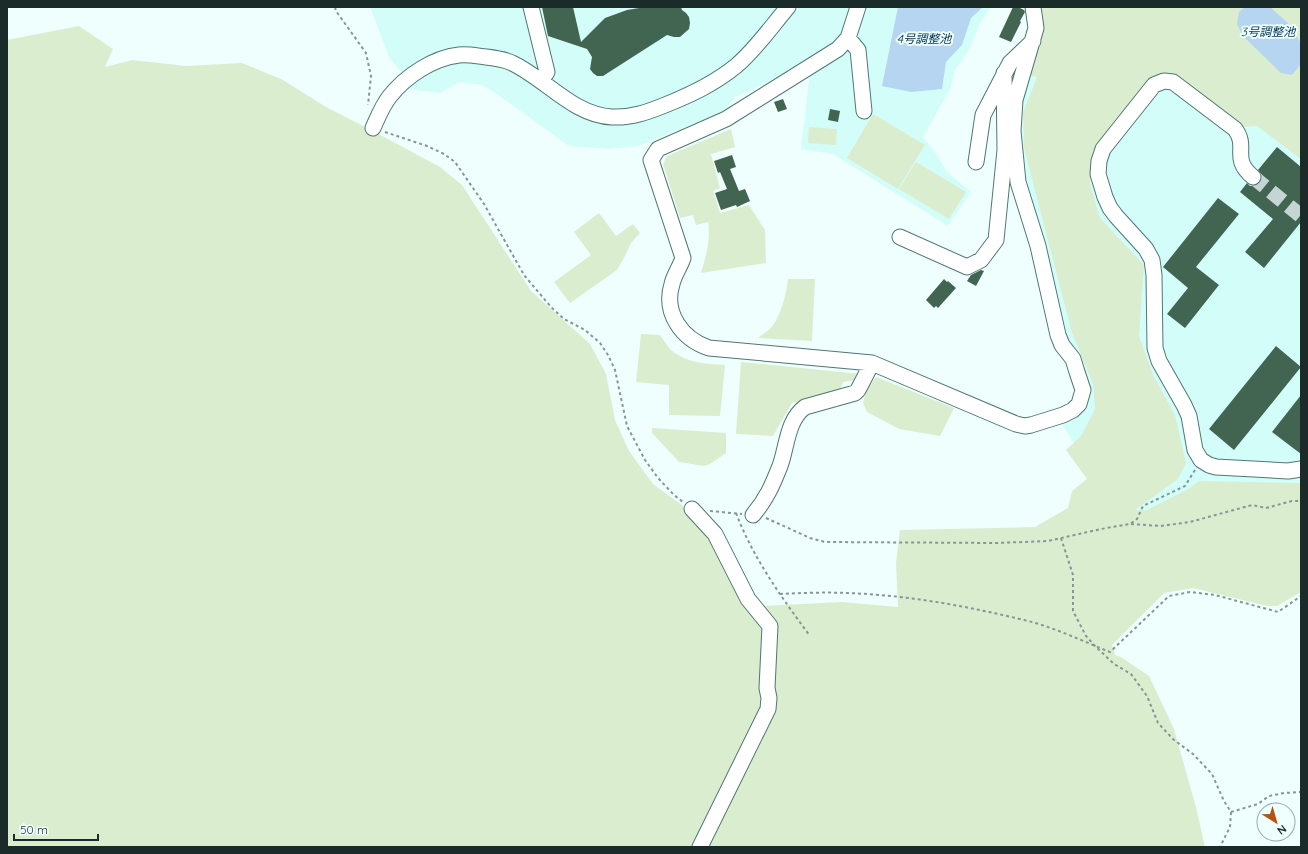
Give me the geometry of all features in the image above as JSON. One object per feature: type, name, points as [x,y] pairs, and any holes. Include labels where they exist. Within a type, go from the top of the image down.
[{"type":"street","points":[[531,7],[547,72],[541,81]]},
{"type":"street","points":[[373,128],[382,107],[390,96],[404,82],[420,70],[432,64],[458,55],[476,55],[496,58],[511,63],[541,81],[574,104],[594,114],[612,117],[645,113],[686,97],[721,77],[752,50],[788,7]]},
{"type":"street","points":[[858,7],[848,38],[838,49],[726,119],[658,149],[651,160],[683,258],[672,284],[669,301],[674,318],[686,336],[693,342],[709,348],[872,363],[1021,425],[1031,425],[1063,415],[1079,404],[1082,395],[1082,385],[1073,359],[1062,344],[1058,335],[1038,246],[1018,182],[1011,150],[1004,73]]},
{"type":"street","points":[[900,237],[967,267],[981,260],[996,240],[1014,131],[1015,100],[1036,28],[1033,7]]},
{"type":"street","points":[[848,38],[858,50],[864,111]]},
{"type":"street","points":[[976,162],[983,115],[1010,63],[1033,41]]},
{"type":"street","points":[[1252,177],[1242,166],[1240,160],[1241,142],[1239,134],[1235,129],[1173,82],[1164,81],[1154,85],[1103,149],[1098,161],[1098,174],[1110,208],[1146,249],[1152,260],[1154,275],[1155,348],[1159,361],[1189,416],[1195,450],[1201,460],[1208,465],[1216,467],[1288,471],[1301,468]]},
{"type":"street","points":[[753,515],[767,497],[780,464],[791,425],[799,412],[805,407],[855,393],[872,363]]},
{"type":"street","points":[[692,509],[716,534],[748,599],[770,626],[767,688],[769,698],[768,709],[700,847]]},
{"type":"path","points":[[335,7],[336,11],[366,53],[371,76],[368,108]]},
{"type":"path","points":[[373,128],[427,146],[444,154],[455,162],[484,204],[524,276],[551,307],[564,319],[585,330],[600,343],[615,370],[627,426],[645,460],[658,478],[674,495],[692,509],[753,515],[768,518],[810,538],[825,542],[997,543],[1048,541],[1130,524],[1161,526],[1190,522],[1252,505],[1266,508],[1292,501],[1301,501]]},
{"type":"path","points":[[1130,524],[1137,519],[1143,506],[1186,486],[1201,460]]},
{"type":"path","points":[[736,513],[744,534],[780,594],[810,636]]},
{"type":"path","points":[[1061,538],[1073,575],[1073,611],[1086,636],[1114,664],[1131,674],[1147,696],[1158,723],[1174,740],[1193,754],[1212,774],[1224,801],[1231,812],[1230,827],[1220,847]]},
{"type":"path","points":[[780,594],[847,593],[913,598],[971,607],[1024,620],[1063,633],[1110,652],[1170,596],[1190,592],[1215,595],[1278,612],[1301,596]]},
{"type":"path","points":[[1231,812],[1258,804],[1269,796],[1301,792]]},
{"type":"shaded area","points":[[370,7],[852,7],[842,34],[835,44],[785,75],[735,97],[720,113],[638,146],[608,149],[569,146],[482,85],[459,82],[441,93],[408,89],[389,111],[403,74],[389,57]]},
{"type":"shaded area","points":[[864,7],[991,7],[980,23],[970,48],[955,70],[950,89],[923,137],[937,155],[947,172],[971,192],[948,226],[833,154],[801,149],[810,72],[849,48]]},
{"type":"shaded area","points":[[1301,7],[1301,517],[1134,543],[1061,422],[1082,410],[1068,344],[1062,329],[1022,180],[1018,116],[1040,17]]},
{"type":"green space","points":[[1039,7],[1301,7],[1301,159],[1257,126],[1242,127],[1177,78],[1153,83],[1092,152],[1090,184],[1100,218],[1144,265],[1139,336],[1154,377],[1175,415],[1186,463],[1178,479],[1135,510],[1147,510],[1188,489],[1199,481],[1301,483],[1301,592],[1277,606],[1267,606],[1193,588],[1164,593],[1112,645],[1115,655],[1121,657],[1149,676],[1174,729],[1196,807],[1205,847],[7,847],[7,40],[79,26],[113,49],[105,67],[132,60],[186,66],[242,63],[283,80],[326,107],[440,167],[462,185],[531,291],[590,344],[606,374],[615,420],[629,451],[653,484],[694,514],[740,569],[761,606],[842,602],[898,607],[896,563],[900,530],[1035,527],[1068,508],[1072,491],[1087,479],[1066,450],[1081,436],[1095,409],[1093,384],[1072,333],[1024,148],[1023,113],[1037,77],[1028,75],[1044,27]]},
{"type":"green space","points":[[873,114],[925,145],[898,189],[847,158]]},
{"type":"green space","points":[[809,127],[837,129],[836,145],[808,143]]},
{"type":"green space","points":[[731,129],[735,147],[711,154],[720,188],[713,191],[720,213],[749,205],[765,230],[766,263],[701,273],[708,242],[708,222],[696,225],[693,215],[680,218],[663,164],[667,156]]},
{"type":"green space","points":[[916,162],[966,192],[949,219],[899,189]]},
{"type":"green space","points":[[599,213],[616,236],[633,224],[640,233],[631,243],[617,270],[570,303],[554,282],[591,255],[574,232]]},
{"type":"green space","points":[[788,279],[815,279],[812,341],[758,338],[770,329],[776,321],[783,303]]},
{"type":"green space","points":[[641,334],[660,335],[669,348],[681,357],[688,360],[725,365],[720,416],[669,415],[669,385],[636,382]]},
{"type":"green space","points":[[741,362],[860,374],[860,379],[843,382],[839,393],[792,403],[773,436],[736,434]]},
{"type":"green space","points":[[876,377],[954,408],[940,436],[899,429],[867,412],[863,403],[866,391]]},
{"type":"green space","points":[[652,428],[726,433],[726,453],[710,464],[704,466],[679,462],[652,433]]},
{"type":"water","name":"4号調整池","points":[[898,7],[983,7],[971,18],[962,45],[946,62],[942,89],[911,92],[882,86]]},
{"type":"water","name":"3号調整池","points":[[1245,7],[1270,7],[1288,23],[1301,43],[1301,64],[1292,75],[1281,73],[1243,36],[1237,24],[1239,12]]},
{"type":"building","points":[[542,7],[573,7],[581,42],[605,18],[627,10],[645,7],[681,7],[689,17],[690,23],[689,29],[680,37],[667,35],[603,76],[597,76],[590,69],[592,57],[587,49],[548,36]]},
{"type":"building","points":[[1013,7],[1018,7],[1025,12],[1011,42],[999,37]]},
{"type":"building","points":[[783,99],[787,109],[778,112],[774,102]]},
{"type":"building","points":[[830,109],[840,111],[838,122],[828,120]]},
{"type":"building","points":[[1277,147],[1301,167],[1301,222],[1264,268],[1245,252],[1273,219],[1240,192],[1247,183],[1250,186],[1255,186],[1260,183],[1262,180],[1262,175],[1258,170]]},
{"type":"building","points":[[732,155],[736,167],[730,169],[739,191],[745,189],[750,201],[737,207],[736,205],[721,210],[715,193],[727,189],[720,172],[718,173],[714,161]]},
{"type":"building","points":[[1218,198],[1239,214],[1196,267],[1219,285],[1185,328],[1167,314],[1188,288],[1163,267]]},
{"type":"building","points":[[981,270],[984,271],[976,286],[967,281],[971,275]]},
{"type":"building","points":[[944,279],[956,288],[938,308],[936,306],[934,308],[926,300]]},
{"type":"building","points":[[1276,346],[1301,367],[1234,450],[1209,429]]},
{"type":"building","points":[[1301,395],[1301,454],[1272,432]]},
{"type":"tunnel","points":[[1253,177],[1301,216]]}]
